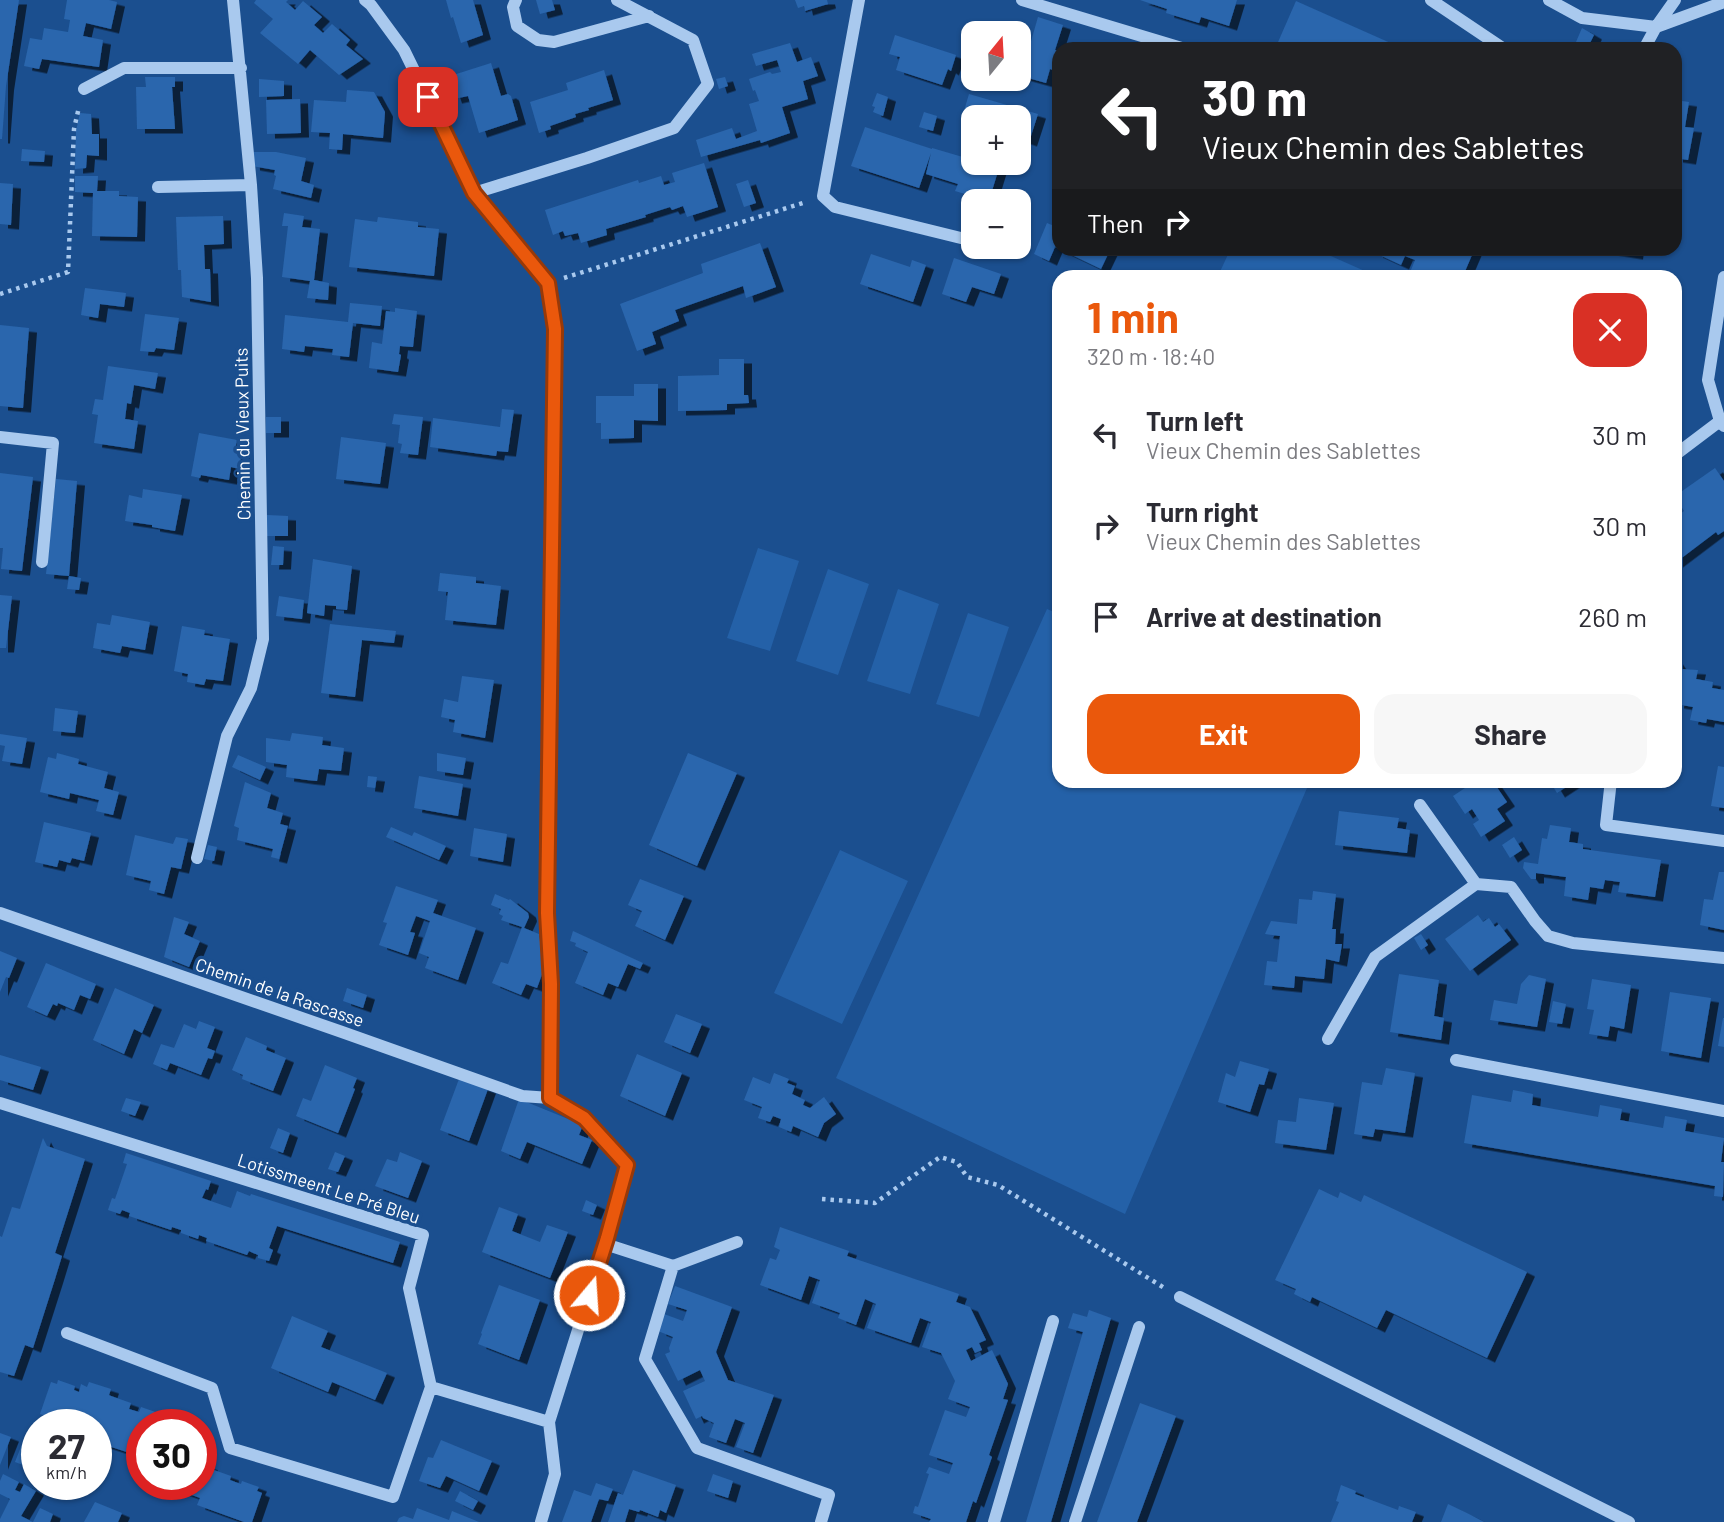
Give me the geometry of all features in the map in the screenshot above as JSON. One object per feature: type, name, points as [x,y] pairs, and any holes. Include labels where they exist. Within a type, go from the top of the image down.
[{"type":"street","name":"Chemin du Vieux Puits","points":[[197,858],[227,736],[251,688],[263,639],[257,278],[233,0]]},
{"type":"street","points":[[365,0],[404,50],[474,193],[548,283],[555,329],[547,913],[551,984],[550,1098],[584,1118],[627,1165],[549,1422],[555,1474],[541,1522]]},
{"type":"street","points":[[516,0],[513,7],[517,26],[538,40],[554,42],[649,16]]},
{"type":"street","points":[[474,193],[674,128],[708,84],[693,40],[617,0]]},
{"type":"street","points":[[859,0],[823,196],[835,207],[961,238]]},
{"type":"street","points":[[1022,0],[1162,42]]},
{"type":"street","points":[[1431,0],[1494,42]]},
{"type":"street","points":[[1549,0],[1582,18],[1656,27],[1724,2]]},
{"type":"street","points":[[1648,42],[1675,0]]},
{"type":"street","points":[[84,89],[124,68],[240,68]]},
{"type":"street","points":[[158,187],[251,185]]},
{"type":"street","points":[[1682,451],[1722,424],[1708,380],[1724,277]]},
{"type":"street","points":[[0,438],[53,443],[42,562]]},
{"type":"street","points":[[1610,788],[1606,825],[1724,841]]},
{"type":"street","points":[[1420,805],[1476,884]]},
{"type":"street","points":[[1328,1039],[1375,957],[1476,884],[1511,887],[1548,936],[1573,943],[1724,958]]},
{"type":"street","name":"Chemin de la Rascasse","points":[[0,913],[522,1096],[550,1098]]},
{"type":"street","points":[[1456,1060],[1724,1111]]},
{"type":"street","name":"Lotissmeent Le Pré Bleu","points":[[0,1103],[423,1234],[409,1288],[430,1387]]},
{"type":"street","points":[[605,1244],[673,1266],[737,1242]]},
{"type":"street","points":[[673,1266],[645,1359],[697,1448],[829,1495],[821,1522]]},
{"type":"street","points":[[1180,1297],[1629,1522]]},
{"type":"street","points":[[994,1522],[1053,1321]]},
{"type":"street","points":[[1074,1522],[1139,1328]]},
{"type":"street","points":[[67,1333],[212,1388],[230,1448],[393,1497],[430,1387],[549,1422]]},
{"type":"path","points":[[0,294],[68,272],[74,129],[84,89]]},
{"type":"path","points":[[548,283],[823,196]]},
{"type":"path","points":[[822,1199],[875,1203],[940,1157],[957,1162],[967,1177],[998,1185],[1180,1297]]},
{"type":"shaded area","points":[[1227,256],[1331,256],[1362,270],[1221,270]]},
{"type":"shaded area","points":[[758,548],[799,561],[770,651],[727,638]]},
{"type":"shaded area","points":[[828,569],[869,584],[838,675],[796,661]]},
{"type":"shaded area","points":[[898,589],[939,604],[910,694],[867,681]]},
{"type":"shaded area","points":[[1047,609],[1052,611],[1052,788],[1307,788],[1125,1214],[836,1078]]},
{"type":"shaded area","points":[[968,613],[1009,627],[979,717],[936,704]]},
{"type":"shaded area","points":[[840,850],[908,881],[842,1024],[774,993]]},
{"type":"building","points":[[0,0],[19,0],[6,86],[2,139],[0,139]]},
{"type":"building","points":[[67,0],[117,2],[111,29],[86,23],[83,36],[103,40],[99,67],[42,59],[39,69],[24,66],[30,38],[42,40],[44,28],[68,32],[70,20],[64,19]]},
{"type":"building","points":[[256,0],[288,0],[286,2],[295,10],[303,1],[322,17],[314,25],[323,33],[332,24],[350,40],[346,45],[363,59],[339,75],[310,50],[298,64],[260,33],[273,19],[254,3]]},
{"type":"building","points":[[446,0],[473,0],[483,35],[461,43]]},
{"type":"building","points":[[536,0],[552,0],[555,10],[540,14]]},
{"type":"building","points":[[795,0],[827,0],[828,4],[805,11],[804,6],[798,8]]},
{"type":"building","points":[[1140,0],[1237,0],[1229,26],[1201,17],[1199,23],[1166,13],[1167,9]]},
{"type":"building","points":[[1296,1],[1388,42],[1278,42]]},
{"type":"building","points":[[1038,17],[1063,25],[1058,42],[1052,42],[1052,70],[1046,83],[1031,79],[1031,41]]},
{"type":"building","points":[[1582,28],[1594,35],[1590,42],[1576,42]]},
{"type":"building","points":[[895,35],[956,55],[951,71],[948,69],[942,85],[896,70],[900,57],[889,54]]},
{"type":"building","points":[[790,43],[797,62],[811,57],[818,76],[803,81],[808,99],[782,107],[790,133],[761,143],[760,140],[701,157],[696,140],[732,128],[736,139],[757,131],[749,104],[759,101],[749,79],[770,72],[781,72],[777,60],[756,66],[752,54]]},
{"type":"building","points":[[491,63],[501,96],[511,96],[518,120],[479,133],[468,96],[454,99],[447,77]]},
{"type":"building","points":[[604,70],[613,100],[588,108],[589,110],[575,114],[576,117],[539,133],[530,102],[568,90],[566,83]]},
{"type":"building","points":[[145,77],[175,77],[175,87],[172,87],[175,129],[137,129],[136,87],[146,87]]},
{"type":"building","points":[[725,77],[728,86],[719,89],[716,79]]},
{"type":"building","points":[[259,79],[284,81],[284,96],[259,97]]},
{"type":"building","points":[[347,90],[374,92],[385,112],[383,138],[343,134],[342,150],[329,149],[330,133],[311,132],[314,100],[346,102]]},
{"type":"building","points":[[877,93],[888,97],[883,116],[873,112],[875,107],[872,106]]},
{"type":"building","points":[[969,94],[1007,105],[966,105]]},
{"type":"building","points":[[300,99],[301,133],[267,134],[266,100]]},
{"type":"building","points":[[1682,101],[1689,102],[1685,127],[1694,128],[1688,160],[1682,159]]},
{"type":"building","points":[[924,112],[937,116],[933,131],[919,127]]},
{"type":"building","points":[[1031,112],[1038,114],[1031,136]]},
{"type":"building","points":[[80,113],[91,114],[92,134],[99,134],[99,156],[87,155],[86,168],[75,169],[76,131]]},
{"type":"building","points":[[865,127],[961,156],[961,175],[997,175],[993,189],[961,189],[961,193],[955,191],[958,184],[926,174],[931,153],[919,188],[851,166]]},
{"type":"building","points":[[22,149],[45,151],[44,162],[21,161]]},
{"type":"building","points":[[251,152],[276,152],[306,158],[301,181],[314,185],[311,198],[273,189],[275,170],[252,166]]},
{"type":"building","points":[[704,163],[718,207],[687,217],[683,206],[672,210],[670,207],[606,229],[607,235],[581,243],[578,233],[565,236],[563,231],[553,235],[545,210],[638,180],[639,183],[661,176],[664,185],[675,182],[672,173]]},
{"type":"building","points":[[75,176],[98,176],[97,191],[119,191],[119,196],[138,197],[137,237],[92,236],[93,193],[75,192]]},
{"type":"building","points":[[748,180],[756,203],[744,207],[736,184]]},
{"type":"building","points":[[0,183],[13,184],[11,225],[0,224]]},
{"type":"building","points":[[284,213],[304,216],[302,227],[320,229],[314,280],[329,283],[328,300],[307,298],[310,281],[282,277],[288,226],[282,226]]},
{"type":"building","points":[[223,216],[224,244],[204,245],[205,269],[210,269],[211,302],[182,297],[176,217]]},
{"type":"building","points":[[378,217],[418,222],[418,227],[439,229],[434,276],[349,267],[355,219],[377,222]]},
{"type":"building","points":[[1047,223],[1052,225],[1052,254],[1049,261],[1034,254]]},
{"type":"building","points":[[760,243],[776,287],[746,298],[743,286],[675,310],[679,321],[652,332],[656,344],[637,351],[620,304],[703,273],[701,264]]},
{"type":"building","points":[[871,254],[910,267],[912,260],[926,265],[913,302],[860,284]]},
{"type":"building","points":[[1074,256],[1107,256],[1101,269]]},
{"type":"building","points":[[1382,256],[1405,256],[1401,265]]},
{"type":"building","points":[[1405,256],[1472,256],[1466,270],[1411,270],[1415,260]]},
{"type":"building","points":[[954,258],[1001,274],[994,294],[972,287],[966,302],[942,294]]},
{"type":"building","points":[[85,288],[126,293],[124,307],[100,304],[98,318],[81,315]]},
{"type":"building","points":[[350,303],[382,306],[380,326],[353,323],[349,357],[332,355],[333,349],[305,346],[304,352],[282,349],[285,315],[348,322]]},
{"type":"building","points":[[395,308],[417,311],[413,347],[400,346],[398,372],[369,368],[372,342],[382,344],[386,311],[395,312]]},
{"type":"building","points":[[145,314],[179,318],[174,350],[156,348],[154,352],[140,351]]},
{"type":"building","points":[[0,325],[29,328],[23,408],[0,406]]},
{"type":"building","points":[[719,359],[744,359],[744,395],[748,395],[749,403],[727,404],[727,410],[678,411],[678,376],[719,375]]},
{"type":"building","points":[[108,366],[158,373],[155,389],[134,385],[131,404],[127,403],[125,419],[138,421],[134,449],[94,443],[98,415],[92,414],[95,399],[103,400]]},
{"type":"building","points":[[634,384],[658,384],[658,421],[634,420],[634,438],[601,439],[601,423],[596,423],[596,396],[634,396]]},
{"type":"building","points":[[502,409],[514,410],[508,452],[497,451],[496,456],[430,447],[433,418],[500,427]]},
{"type":"building","points":[[394,414],[423,417],[418,455],[400,453],[400,425],[392,424]]},
{"type":"building","points":[[266,417],[281,417],[281,433],[266,433]]},
{"type":"building","points":[[199,433],[237,440],[235,450],[242,452],[239,469],[231,467],[229,480],[191,476]]},
{"type":"building","points":[[341,437],[386,443],[380,484],[336,479]]},
{"type":"building","points":[[1715,468],[1724,481],[1724,531],[1718,535],[1716,532],[1682,558],[1684,511],[1682,491]]},
{"type":"building","points":[[0,473],[33,477],[22,571],[1,569],[3,548],[0,548]]},
{"type":"building","points":[[56,479],[77,481],[69,576],[46,574]]},
{"type":"building","points":[[143,489],[182,495],[175,531],[125,521],[129,495],[142,498]]},
{"type":"building","points":[[267,515],[288,516],[288,536],[267,536]]},
{"type":"building","points":[[273,546],[284,547],[283,565],[271,565]]},
{"type":"building","points":[[313,559],[352,566],[347,610],[325,605],[324,616],[307,613]]},
{"type":"building","points":[[440,573],[476,577],[476,583],[501,586],[496,625],[445,620],[448,592],[438,591]]},
{"type":"building","points":[[69,576],[81,578],[79,590],[67,589]]},
{"type":"building","points":[[0,595],[12,596],[6,648],[0,648]]},
{"type":"building","points":[[279,596],[304,600],[302,619],[276,616]]},
{"type":"building","points":[[112,615],[150,622],[145,650],[122,646],[120,653],[93,648],[97,623],[110,625]]},
{"type":"building","points":[[330,624],[396,631],[394,643],[362,640],[355,697],[321,693]]},
{"type":"building","points":[[182,626],[205,630],[204,635],[230,639],[223,681],[206,679],[204,685],[187,682],[188,674],[174,671]]},
{"type":"building","points":[[1682,669],[1698,670],[1696,679],[1713,682],[1712,688],[1724,690],[1724,722],[1690,720],[1693,707],[1682,705]]},
{"type":"building","points":[[462,676],[494,680],[485,738],[453,732],[455,720],[441,717],[444,699],[458,702]]},
{"type":"building","points":[[55,708],[78,711],[75,733],[53,731]]},
{"type":"building","points":[[292,733],[323,737],[322,745],[344,748],[341,771],[319,769],[317,781],[307,780],[286,777],[287,765],[266,762],[266,738],[290,741]]},
{"type":"building","points":[[0,734],[27,738],[22,764],[2,761],[5,746],[0,745]]},
{"type":"building","points":[[57,753],[79,759],[78,764],[108,772],[104,788],[119,792],[113,815],[96,811],[99,800],[70,793],[69,799],[40,792],[48,757],[56,759]]},
{"type":"building","points":[[437,753],[466,758],[463,775],[437,771]]},
{"type":"building","points":[[688,753],[737,773],[697,866],[649,845]]},
{"type":"building","points":[[238,755],[266,767],[260,780],[232,767]]},
{"type":"building","points":[[1718,766],[1724,767],[1724,808],[1711,806]]},
{"type":"building","points":[[368,776],[377,777],[375,788],[367,787]]},
{"type":"building","points":[[419,776],[463,784],[458,816],[414,808]]},
{"type":"building","points":[[245,782],[271,793],[267,808],[283,813],[280,824],[288,826],[279,859],[271,857],[273,849],[237,840],[239,828],[234,826]]},
{"type":"building","points":[[1465,788],[1497,788],[1507,802],[1497,809],[1505,821],[1481,837],[1473,824],[1479,820],[1472,809],[1465,814],[1453,796]]},
{"type":"building","points":[[1339,811],[1399,818],[1397,828],[1410,830],[1407,853],[1335,845]]},
{"type":"building","points":[[44,822],[91,833],[84,861],[72,858],[70,863],[59,860],[57,867],[35,862]]},
{"type":"building","points":[[1550,825],[1571,828],[1569,842],[1583,844],[1583,849],[1661,860],[1655,897],[1618,892],[1620,882],[1605,880],[1603,889],[1590,887],[1588,900],[1564,896],[1566,877],[1536,873],[1536,879],[1531,879],[1523,868],[1524,862],[1538,864],[1542,838],[1547,839]]},
{"type":"building","points":[[391,827],[412,836],[414,832],[446,846],[439,860],[386,837]]},
{"type":"building","points":[[474,828],[507,834],[503,862],[470,856]]},
{"type":"building","points":[[135,835],[173,844],[176,837],[188,839],[181,869],[171,867],[164,894],[149,890],[151,881],[126,875]]},
{"type":"building","points":[[1514,837],[1522,850],[1510,858],[1502,845]]},
{"type":"building","points":[[208,845],[217,847],[214,861],[204,859]]},
{"type":"building","points":[[1719,872],[1724,872],[1724,930],[1700,925],[1704,899],[1713,900]]},
{"type":"building","points":[[640,879],[684,896],[665,940],[635,926],[642,911],[628,905]]},
{"type":"building","points":[[396,886],[438,900],[433,913],[476,928],[458,980],[425,968],[429,957],[419,953],[430,921],[416,916],[410,932],[415,933],[408,955],[379,945],[387,923],[383,922]]},
{"type":"building","points":[[1313,891],[1336,894],[1332,929],[1336,929],[1335,944],[1342,944],[1339,962],[1326,959],[1324,979],[1295,976],[1294,988],[1264,985],[1267,961],[1277,962],[1280,936],[1265,934],[1271,921],[1297,924],[1299,899],[1312,900]]},
{"type":"building","points":[[495,894],[510,899],[528,913],[524,928],[539,934],[544,969],[537,988],[526,984],[521,995],[492,983],[501,962],[508,964],[522,927],[501,920],[501,909],[491,905]]},
{"type":"building","points":[[1478,915],[1483,922],[1489,918],[1495,927],[1499,924],[1511,940],[1470,971],[1445,939]]},
{"type":"building","points":[[174,917],[189,922],[184,934],[200,941],[189,967],[164,957]]},
{"type":"building","points":[[573,931],[643,963],[640,969],[628,964],[618,987],[608,983],[603,995],[575,983],[588,952],[570,941]]},
{"type":"building","points":[[1421,934],[1428,945],[1421,950],[1414,938]]},
{"type":"building","points":[[0,951],[17,958],[0,992]]},
{"type":"building","points":[[46,963],[96,984],[90,999],[80,995],[74,1010],[58,1003],[57,1006],[53,1004],[47,1016],[27,1007]]},
{"type":"building","points":[[1399,974],[1439,980],[1434,1016],[1444,1018],[1441,1040],[1390,1032]]},
{"type":"building","points":[[1529,975],[1546,979],[1537,1027],[1490,1020],[1494,1000],[1517,1004],[1521,984]]},
{"type":"building","points":[[1592,979],[1631,985],[1624,1029],[1610,1026],[1608,1037],[1589,1034],[1594,1010],[1587,1009]]},
{"type":"building","points":[[115,988],[154,1005],[142,1033],[134,1029],[124,1054],[93,1040]]},
{"type":"building","points":[[347,988],[367,995],[363,1008],[343,1001]]},
{"type":"building","points":[[1670,992],[1711,998],[1701,1058],[1661,1051]]},
{"type":"building","points":[[1553,1001],[1566,1004],[1562,1024],[1549,1022]]},
{"type":"building","points":[[676,1014],[702,1024],[690,1053],[664,1042]]},
{"type":"building","points":[[1724,1018],[1724,1047],[1718,1046]]},
{"type":"building","points":[[199,1021],[215,1027],[207,1048],[215,1051],[212,1059],[208,1058],[201,1075],[170,1063],[167,1070],[153,1064],[161,1044],[174,1048],[184,1024],[196,1029]]},
{"type":"building","points":[[246,1037],[267,1046],[266,1050],[286,1058],[273,1091],[242,1079],[243,1075],[232,1070]]},
{"type":"building","points":[[637,1054],[682,1073],[665,1116],[620,1096]]},
{"type":"building","points":[[0,1055],[41,1067],[33,1090],[0,1080]]},
{"type":"building","points":[[1240,1061],[1269,1069],[1264,1085],[1259,1084],[1250,1112],[1218,1102],[1226,1073],[1235,1077]]},
{"type":"building","points":[[325,1065],[357,1078],[338,1133],[296,1116],[303,1098],[311,1101]]},
{"type":"building","points":[[1386,1068],[1415,1073],[1405,1133],[1375,1129],[1373,1137],[1354,1134],[1362,1082],[1382,1085]]},
{"type":"building","points":[[774,1073],[789,1079],[787,1083],[795,1086],[792,1094],[805,1100],[803,1105],[810,1108],[824,1097],[836,1114],[824,1123],[818,1137],[793,1126],[791,1132],[779,1127],[781,1119],[773,1116],[770,1122],[758,1118],[762,1107],[744,1100],[753,1077],[770,1084]]},
{"type":"building","points":[[459,1079],[488,1089],[469,1141],[440,1130]]},
{"type":"building","points":[[1513,1090],[1533,1094],[1532,1105],[1598,1117],[1600,1105],[1622,1109],[1620,1120],[1663,1128],[1665,1116],[1687,1120],[1685,1131],[1724,1138],[1721,1162],[1724,1162],[1723,1197],[1714,1196],[1715,1186],[1464,1143],[1472,1095],[1511,1102]]},
{"type":"building","points":[[126,1098],[141,1102],[135,1116],[121,1111]]},
{"type":"building","points":[[1299,1098],[1334,1103],[1326,1150],[1275,1143],[1278,1120],[1296,1122]]},
{"type":"building","points":[[519,1099],[583,1125],[579,1135],[592,1140],[582,1164],[527,1142],[520,1159],[501,1151]]},
{"type":"building","points":[[278,1128],[290,1133],[283,1153],[270,1148]]},
{"type":"building","points":[[43,1138],[47,1146],[85,1159],[55,1253],[62,1256],[33,1348],[25,1345],[14,1376],[0,1372],[0,1236],[2,1237],[12,1207],[20,1209]]},
{"type":"building","points":[[335,1152],[345,1156],[338,1172],[328,1169]]},
{"type":"building","points":[[400,1152],[422,1161],[408,1198],[375,1186],[387,1159],[397,1162]]},
{"type":"building","points":[[126,1153],[211,1181],[202,1198],[231,1208],[237,1191],[400,1242],[393,1263],[277,1226],[269,1248],[273,1250],[269,1261],[258,1258],[258,1255],[249,1251],[247,1255],[206,1241],[207,1238],[199,1235],[198,1239],[172,1227],[171,1230],[129,1216],[130,1213],[122,1210],[120,1214],[108,1210],[112,1198],[115,1199],[127,1164],[123,1163]]},
{"type":"building","points":[[1319,1189],[1338,1198],[1340,1192],[1361,1202],[1364,1195],[1527,1272],[1487,1358],[1386,1310],[1377,1328],[1312,1297],[1310,1302],[1294,1294],[1296,1289],[1275,1280]]},
{"type":"building","points":[[586,1200],[597,1205],[593,1215],[582,1211]]},
{"type":"building","points":[[499,1207],[518,1214],[512,1231],[540,1242],[547,1225],[568,1232],[550,1278],[482,1252]]},
{"type":"building","points":[[780,1227],[849,1251],[847,1256],[959,1294],[956,1302],[970,1307],[986,1340],[979,1343],[982,1350],[975,1353],[972,1347],[966,1350],[971,1361],[992,1350],[1008,1384],[1003,1399],[1008,1400],[989,1455],[992,1457],[976,1503],[973,1501],[966,1522],[929,1522],[931,1519],[913,1513],[915,1506],[918,1507],[929,1467],[949,1474],[953,1463],[929,1455],[945,1410],[966,1417],[970,1407],[948,1399],[955,1381],[941,1353],[922,1347],[931,1322],[920,1318],[911,1343],[867,1328],[876,1304],[865,1299],[856,1325],[838,1318],[840,1313],[812,1303],[820,1280],[809,1276],[801,1300],[760,1285],[770,1258],[776,1260],[780,1250],[774,1247]]},
{"type":"building","points":[[499,1285],[540,1300],[519,1360],[478,1344]]},
{"type":"building","points":[[675,1286],[732,1307],[716,1352],[728,1380],[774,1395],[753,1453],[736,1447],[745,1423],[735,1419],[726,1443],[709,1437],[714,1423],[702,1416],[696,1419],[683,1391],[705,1381],[700,1370],[678,1381],[665,1354],[670,1352],[673,1337],[658,1331],[664,1314],[683,1321],[687,1310],[668,1304]]},
{"type":"building","points":[[1089,1310],[1111,1318],[1051,1522],[1026,1522],[1083,1332],[1068,1328],[1073,1313],[1087,1317]]},
{"type":"building","points":[[292,1316],[328,1331],[321,1347],[387,1373],[375,1400],[332,1382],[328,1392],[271,1368]]},
{"type":"building","points":[[58,1380],[75,1386],[74,1390],[79,1392],[81,1384],[87,1387],[89,1382],[111,1389],[109,1395],[131,1403],[129,1409],[126,1409],[126,1452],[112,1447],[112,1409],[42,1409],[51,1382],[57,1384]]},
{"type":"building","points":[[1140,1403],[1176,1416],[1137,1522],[1097,1522]]},
{"type":"building","points":[[0,1433],[11,1437],[0,1465]]},
{"type":"building","points":[[441,1440],[492,1461],[479,1491],[446,1476],[440,1488],[419,1481],[428,1457],[433,1458]]},
{"type":"building","points":[[21,1447],[21,1464],[15,1462]]},
{"type":"building","points":[[633,1470],[676,1485],[666,1513],[660,1510],[658,1517],[629,1509],[625,1522],[608,1522],[618,1493],[623,1495]]},
{"type":"building","points":[[217,1471],[231,1476],[230,1480],[259,1487],[257,1491],[262,1493],[252,1522],[244,1522],[197,1505],[199,1500],[217,1500]]},
{"type":"building","points":[[3,1474],[19,1482],[15,1490],[21,1490],[21,1500],[31,1500],[21,1516],[33,1522],[0,1522],[10,1499],[0,1494]]},
{"type":"building","points":[[713,1474],[733,1481],[728,1498],[707,1491]]},
{"type":"building","points":[[596,1483],[613,1489],[608,1501],[599,1499],[591,1522],[562,1522],[574,1490],[591,1496]]},
{"type":"building","points":[[1341,1485],[1356,1491],[1355,1494],[1398,1510],[1399,1506],[1416,1512],[1412,1522],[1331,1522],[1339,1502],[1336,1501]]},
{"type":"building","points":[[460,1491],[478,1501],[473,1510],[455,1501]]},
{"type":"building","points":[[95,1502],[122,1513],[118,1522],[84,1522]]},
{"type":"building","points":[[1448,1504],[1469,1514],[1484,1522],[1441,1522]]},
{"type":"building","points":[[40,1508],[53,1514],[50,1522],[33,1522]]},
{"type":"building","points":[[417,1508],[449,1520],[452,1511],[479,1522],[397,1522],[404,1516],[413,1519]]},
{"type":"route","points":[[428,97],[474,193],[548,283],[555,329],[547,913],[551,984],[550,1098],[584,1118],[627,1165],[589,1295]]}]
